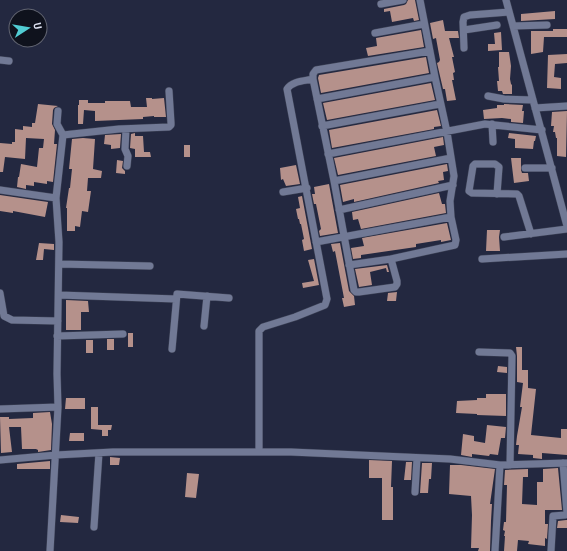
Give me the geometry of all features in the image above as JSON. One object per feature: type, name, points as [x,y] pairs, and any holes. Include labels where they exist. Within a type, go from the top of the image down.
[{"type":"street","points":[[381,4],[403,0]]},
{"type":"street","points":[[349,265],[391,259],[455,245],[456,240],[451,217],[450,202],[454,176],[447,132],[434,77],[420,0]]},
{"type":"street","points":[[504,237],[567,228],[506,0]]},
{"type":"street","points":[[464,48],[464,17],[470,15],[509,12]]},
{"type":"street","points":[[375,32],[424,24]]},
{"type":"street","points":[[464,30],[497,25]]},
{"type":"street","points":[[513,26],[546,25]]},
{"type":"street","points":[[391,259],[397,281],[395,287],[359,292],[354,290],[313,74],[316,70],[430,51]]},
{"type":"street","points":[[0,60],[9,60]]},
{"type":"street","points":[[317,99],[434,77]]},
{"type":"street","points":[[260,452],[259,331],[263,327],[325,305],[328,299],[287,89],[292,84],[313,79]]},
{"type":"street","points":[[63,134],[169,127],[171,125],[169,91]]},
{"type":"street","points":[[488,96],[504,99],[533,100]]},
{"type":"street","points":[[322,126],[440,104]]},
{"type":"street","points":[[535,108],[567,106]]},
{"type":"street","points":[[50,551],[58,407],[57,336],[59,242],[56,198],[63,134],[57,124],[58,111]]},
{"type":"street","points":[[328,154],[485,124],[542,130]]},
{"type":"street","points":[[492,124],[493,142]]},
{"type":"street","points":[[126,129],[125,149],[128,156],[127,166]]},
{"type":"street","points":[[334,181],[451,158]]},
{"type":"street","points":[[497,194],[498,165],[475,164],[473,166],[469,191],[472,193],[497,194],[517,194],[519,196],[531,234]]},
{"type":"street","points":[[526,168],[552,168]]},
{"type":"street","points":[[340,210],[453,185]]},
{"type":"street","points":[[283,192],[307,188]]},
{"type":"street","points":[[0,190],[56,198]]},
{"type":"street","points":[[316,242],[451,217]]},
{"type":"street","points":[[482,259],[567,254]]},
{"type":"street","points":[[59,264],[150,266]]},
{"type":"street","points":[[0,293],[4,316],[12,320],[58,321]]},
{"type":"street","points":[[172,349],[177,294],[229,298]]},
{"type":"street","points":[[59,295],[176,300]]},
{"type":"street","points":[[204,326],[207,296]]},
{"type":"street","points":[[57,336],[123,334]]},
{"type":"street","points":[[479,352],[510,353],[512,356],[510,465]]},
{"type":"street","points":[[0,409],[58,407]]},
{"type":"street","points":[[0,460],[99,453],[291,452],[450,459],[500,465],[565,463],[567,513],[565,515],[553,517],[551,551]]},
{"type":"street","points":[[94,527],[99,453]]},
{"type":"street","points":[[415,492],[417,458]]},
{"type":"street","points":[[495,551],[500,465]]},
{"type":"building","points":[[408,0],[415,0],[419,20],[414,21],[413,18],[392,22],[390,11],[384,12],[384,9],[404,5]]},
{"type":"building","points":[[555,11],[555,19],[521,21],[521,14]]},
{"type":"building","points":[[443,20],[445,31],[458,31],[459,38],[449,38],[454,57],[452,57],[455,72],[453,73],[454,80],[452,80],[456,100],[447,101],[437,63],[440,60],[436,38],[433,39],[430,23]]},
{"type":"building","points":[[553,29],[567,29],[567,37],[544,37],[543,52],[531,54],[531,31],[553,31]]},
{"type":"building","points":[[421,30],[424,47],[368,56],[366,48],[377,46],[376,38]]},
{"type":"building","points":[[501,32],[502,50],[488,51],[488,44],[495,44],[494,33]]},
{"type":"building","points":[[499,52],[509,52],[512,94],[503,94],[502,91],[498,91],[497,81],[499,81]]},
{"type":"building","points":[[567,54],[567,63],[555,64],[554,77],[561,78],[561,89],[547,88],[548,55]]},
{"type":"building","points":[[426,57],[429,73],[321,93],[318,78],[319,75]]},
{"type":"building","points":[[431,83],[435,100],[327,120],[323,103]]},
{"type":"building","points":[[146,98],[164,98],[166,117],[154,116],[143,117],[143,119],[95,121],[95,111],[84,110],[83,124],[78,124],[79,100],[88,100],[88,103],[130,101],[131,107],[147,107]]},
{"type":"building","points":[[38,104],[58,106],[53,110],[52,124],[55,130],[54,144],[57,144],[53,182],[47,181],[47,184],[34,182],[34,186],[26,185],[26,189],[17,187],[21,164],[37,167],[39,148],[43,148],[44,139],[26,138],[25,159],[5,157],[3,172],[0,172],[0,143],[12,144],[12,142],[15,142],[15,129],[23,130],[23,126],[32,127],[32,123],[35,123]]},
{"type":"building","points":[[497,105],[523,105],[523,123],[511,122],[511,119],[502,118],[484,119],[483,110],[497,108]]},
{"type":"building","points":[[437,110],[441,126],[434,127],[434,129],[332,148],[329,130]]},
{"type":"building","points":[[567,111],[566,157],[557,156],[557,138],[555,132],[553,132],[554,126],[551,126],[552,112]]},
{"type":"building","points":[[135,133],[135,136],[143,136],[144,152],[150,152],[151,157],[135,157],[135,149],[130,148],[131,134]]},
{"type":"building","points":[[509,133],[536,136],[533,149],[515,148],[515,139],[508,138]]},
{"type":"building","points":[[121,134],[120,148],[111,149],[111,145],[104,144],[105,135]]},
{"type":"building","points":[[443,137],[444,145],[434,147],[436,156],[338,175],[334,158]]},
{"type":"building","points":[[72,139],[95,139],[93,169],[102,171],[101,178],[88,178],[87,191],[91,191],[88,212],[82,211],[80,227],[75,226],[75,231],[67,231],[66,208],[72,169],[69,169]]},
{"type":"building","points":[[184,145],[190,145],[190,157],[184,157]]},
{"type":"building","points":[[511,158],[521,158],[522,173],[528,173],[529,181],[514,183]]},
{"type":"building","points":[[117,160],[123,161],[122,168],[125,171],[125,174],[116,173]]},
{"type":"building","points":[[447,164],[448,171],[443,172],[444,180],[438,181],[439,183],[354,202],[354,199],[343,202],[340,185]]},
{"type":"building","points":[[296,165],[300,184],[286,186],[283,179],[281,180],[280,168]]},
{"type":"building","points":[[329,184],[338,233],[320,236],[319,231],[321,229],[316,204],[314,204],[312,194],[315,194],[314,187]]},
{"type":"building","points":[[439,193],[442,204],[445,204],[446,213],[361,229],[358,219],[353,220],[352,212]]},
{"type":"building","points":[[0,195],[48,202],[45,217],[13,211],[13,213],[0,211]]},
{"type":"building","points":[[302,196],[312,249],[304,251],[302,240],[304,239],[296,209],[300,208],[298,197]]},
{"type":"building","points":[[447,223],[451,240],[416,244],[416,247],[361,255],[361,258],[353,259],[351,248],[364,246],[362,238]]},
{"type":"building","points":[[487,230],[500,230],[500,251],[486,251]]},
{"type":"building","points":[[39,243],[54,244],[54,250],[44,249],[43,260],[36,260]]},
{"type":"building","points":[[340,243],[349,291],[354,296],[355,305],[344,307],[342,298],[344,298],[335,251],[333,252],[331,244]]},
{"type":"building","points":[[314,259],[319,285],[303,288],[302,283],[314,281],[308,260]]},
{"type":"building","points":[[387,265],[389,272],[387,272],[386,268],[370,272],[372,285],[359,287],[355,269]]},
{"type":"building","points":[[397,292],[396,301],[387,301],[388,293]]},
{"type":"building","points":[[66,300],[88,301],[89,312],[81,312],[81,330],[66,330]]},
{"type":"building","points":[[128,333],[133,333],[133,347],[128,347]]},
{"type":"building","points":[[107,339],[114,339],[114,350],[107,350]]},
{"type":"building","points":[[86,340],[93,340],[93,353],[86,353]]},
{"type":"building","points":[[516,347],[522,347],[522,370],[528,370],[528,388],[536,389],[531,435],[561,438],[561,429],[567,429],[567,455],[542,453],[542,459],[533,458],[533,455],[518,454],[519,445],[516,445],[522,407],[520,407],[523,383],[517,382]]},
{"type":"building","points":[[498,366],[507,367],[507,373],[497,372]]},
{"type":"building","points":[[486,394],[506,394],[506,416],[456,413],[457,401],[486,398]]},
{"type":"building","points":[[66,398],[85,398],[85,409],[65,409]]},
{"type":"building","points":[[91,407],[98,407],[98,425],[112,425],[111,430],[108,430],[108,436],[102,436],[102,430],[91,429]]},
{"type":"building","points":[[50,412],[52,424],[51,450],[38,452],[36,449],[22,449],[21,427],[9,427],[12,452],[1,453],[0,417],[9,417],[9,419],[33,418],[33,413]]},
{"type":"building","points":[[487,425],[506,427],[505,438],[501,438],[498,455],[490,454],[489,456],[472,454],[472,457],[461,455],[463,434],[474,436],[474,441],[485,443]]},
{"type":"building","points":[[70,433],[84,433],[84,441],[69,441]]},
{"type":"building","points":[[110,457],[120,458],[119,465],[110,465]]},
{"type":"building","points":[[369,460],[392,461],[391,487],[393,487],[393,520],[382,520],[382,478],[369,478]]},
{"type":"building","points":[[50,461],[50,469],[17,469],[17,464]]},
{"type":"building","points":[[406,462],[412,462],[411,480],[404,480]]},
{"type":"building","points":[[422,463],[432,463],[428,493],[420,493]]},
{"type":"building","points":[[450,465],[495,469],[490,504],[492,504],[490,551],[478,551],[479,548],[471,548],[471,496],[449,494]]},
{"type":"building","points":[[558,468],[562,510],[545,510],[545,524],[548,524],[545,546],[528,544],[529,541],[518,540],[517,551],[504,551],[505,531],[503,530],[504,522],[506,522],[507,485],[504,485],[505,470],[528,469],[528,477],[523,477],[522,504],[537,505],[537,482],[543,482],[543,469]]},
{"type":"building","points":[[187,473],[199,474],[196,498],[185,497]]},
{"type":"building","points":[[61,515],[79,517],[78,523],[60,522]]},
{"type":"building","points":[[567,520],[567,528],[557,528],[558,521]]}]
